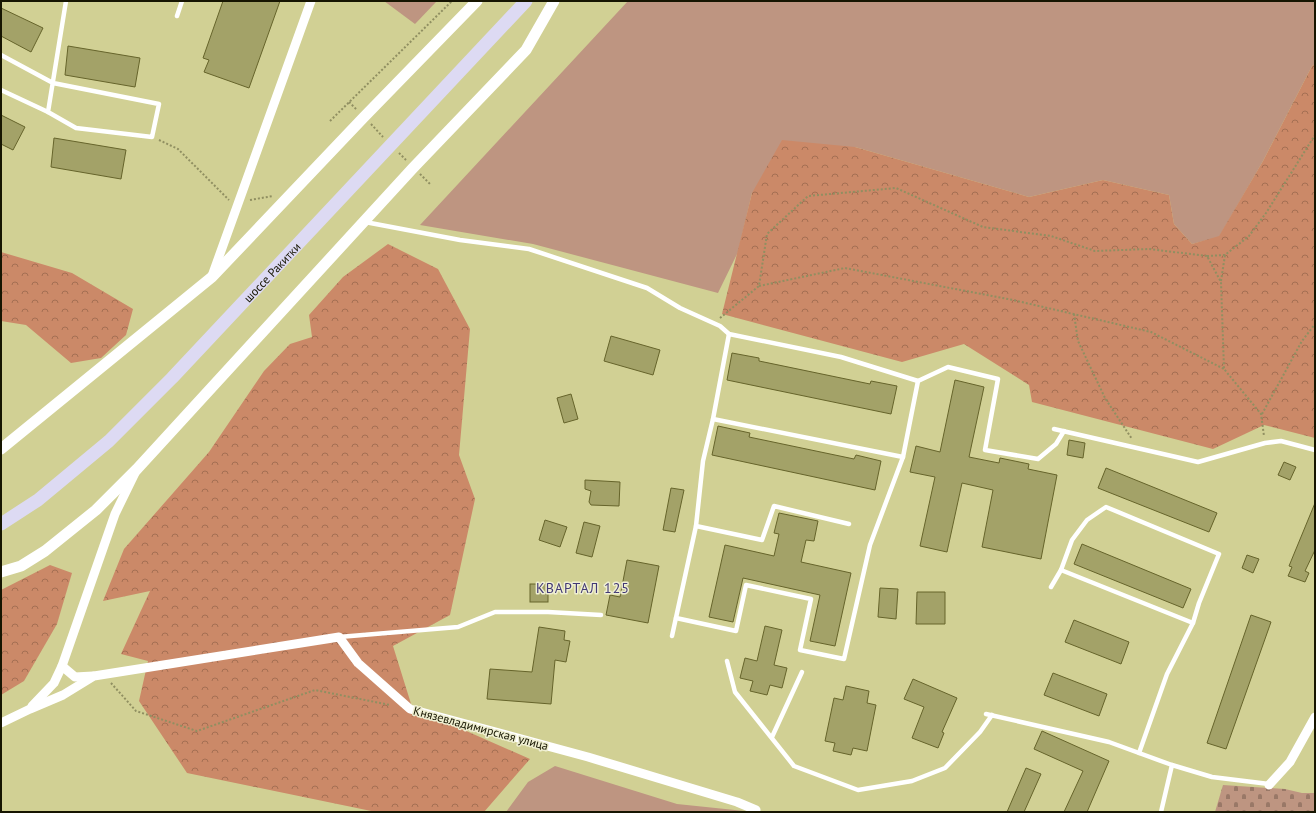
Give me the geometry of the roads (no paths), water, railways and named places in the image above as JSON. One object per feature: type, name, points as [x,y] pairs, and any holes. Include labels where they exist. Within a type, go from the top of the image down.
[{"type":"main road","name":"шоссе Ракитки","points":[[1,524],[38,500],[109,441],[172,378],[526,1]]},
{"type":"street","points":[[212,277],[311,1]]},
{"type":"street","points":[[1,449],[212,277],[477,1]]},
{"type":"street","points":[[1,572],[21,566],[45,551],[96,510],[137,469],[413,168],[526,50],[554,1]]},
{"type":"street","points":[[30,709],[54,683],[62,666],[115,514],[137,469]]},
{"type":"street","points":[[62,666],[75,676],[99,676],[339,637]]},
{"type":"street","name":"Князевладимирская улица","points":[[339,637],[358,663],[410,709],[588,757],[737,802],[756,811]]},
{"type":"street","points":[[1,723],[63,695],[99,676]]},
{"type":"street","points":[[1269,784],[1290,762],[1315,717]]},
{"type":"lane","points":[[48,112],[66,1]]},
{"type":"lane","points":[[177,16],[182,1]]},
{"type":"lane","points":[[1,55],[53,84],[159,104],[152,137],[76,128],[48,112],[1,90]]},
{"type":"lane","points":[[364,221],[460,240],[529,249],[647,288],[680,308],[720,326],[729,334],[841,357],[918,381],[948,367],[998,379],[985,450],[1038,459],[1056,444],[1064,432]]},
{"type":"lane","points":[[672,636],[696,526],[703,460],[713,419],[729,334]]},
{"type":"lane","points":[[676,618],[736,631],[746,585],[811,600],[800,650],[844,659],[870,545],[903,457],[918,381]]},
{"type":"lane","points":[[713,419],[875,453],[903,457]]},
{"type":"lane","points":[[1054,429],[1198,462],[1264,443],[1281,441],[1315,450]]},
{"type":"lane","points":[[696,526],[762,540],[774,506],[849,524]]},
{"type":"lane","points":[[1051,587],[1061,570],[1072,540],[1087,520],[1106,507],[1219,554],[1199,603],[1193,623],[1167,674],[1139,753]]},
{"type":"lane","points":[[1061,570],[1193,623]]},
{"type":"lane","points":[[339,637],[458,627],[495,612],[548,612],[601,616]]},
{"type":"lane","points":[[727,661],[735,692],[794,766],[858,790],[912,781],[945,768],[980,732],[992,715]]},
{"type":"lane","points":[[772,737],[802,672]]},
{"type":"lane","points":[[986,714],[1109,742],[1172,765],[1212,777],[1269,784]]},
{"type":"lane","points":[[1161,812],[1172,765]]},
{"type":"district","name":"КВАРТАЛ 125","points":[[583,588]]}]
